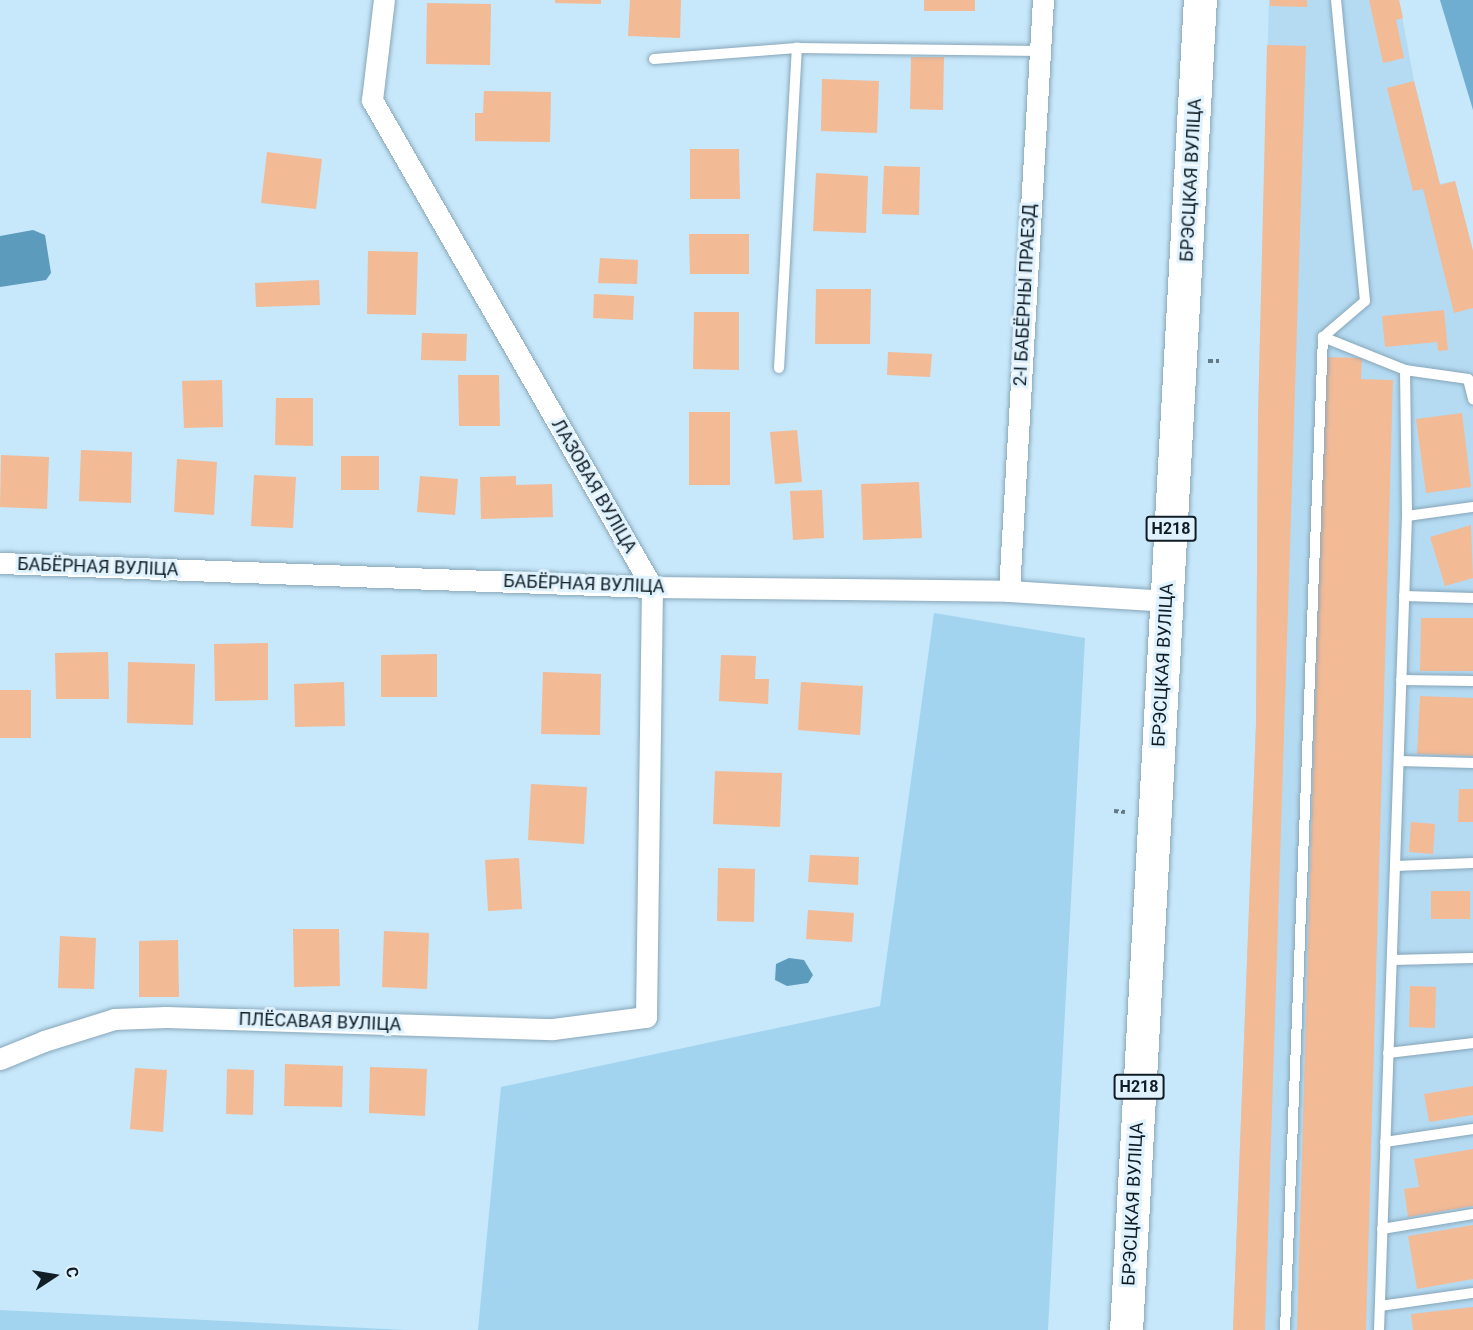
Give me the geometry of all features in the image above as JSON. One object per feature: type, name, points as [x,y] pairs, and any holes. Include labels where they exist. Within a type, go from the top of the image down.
[{"type":"main road","name":"БРЭСЦКАЯ ВУЛІЦА","points":[[1126,1330],[1200,0]]},
{"type":"street","name":"ЛАЗОВАЯ ВУЛІЦА","points":[[384,0],[372,100],[652,587]]},
{"type":"street","name":"2-І БАБЁРНЫ ПРАЕЗД","points":[[1009,591],[1043,0]]},
{"type":"street","name":"БАБЁРНАЯ ВУЛІЦА","points":[[0,563],[652,587],[1009,591],[1167,601]]},
{"type":"street","name":"ПЛЁСАВАЯ ВУЛІЦА","points":[[0,1059],[44,1041],[114,1019],[166,1017],[553,1029],[646,1017],[652,587]]},
{"type":"lane","points":[[1285,1330],[1323,337],[1365,301],[1336,0]]},
{"type":"lane","points":[[779,368],[797,48]]},
{"type":"lane","points":[[654,59],[797,48],[1040,51]]},
{"type":"lane","points":[[1323,337],[1405,370],[1468,379],[1473,399]]},
{"type":"lane","points":[[1379,1330],[1407,516],[1405,370]]},
{"type":"lane","points":[[1407,516],[1473,507]]},
{"type":"lane","points":[[1404,596],[1473,598]]},
{"type":"lane","points":[[1401,680],[1473,681]]},
{"type":"lane","points":[[1399,761],[1473,763]]},
{"type":"lane","points":[[1395,866],[1473,863]]},
{"type":"lane","points":[[1392,960],[1473,958]]},
{"type":"lane","points":[[1388,1053],[1473,1043]]},
{"type":"lane","points":[[1385,1142],[1473,1129]]},
{"type":"lane","points":[[1382,1229],[1473,1214]]},
{"type":"lane","points":[[1380,1306],[1473,1293]]},
{"type":"shaded area","points":[[1269,0],[1399,0],[1414,81],[1440,184],[1455,181],[1473,251],[1473,1330],[1233,1330],[1256,724],[1258,417]]},
{"type":"shaded area","points":[[1440,0],[1473,0],[1473,110]]},
{"type":"shaded area","points":[[33,230],[45,235],[51,273],[46,280],[0,287],[0,236]]},
{"type":"shaded area","points":[[934,613],[1085,638],[1048,1330],[478,1330],[501,1087],[880,1006]]},
{"type":"shaded area","points":[[789,958],[804,960],[813,975],[808,983],[787,986],[775,980],[776,964]]},
{"type":"shaded area","points":[[0,1310],[406,1330],[0,1330]]},
{"type":"building","points":[[555,0],[601,0],[601,4],[555,3]]},
{"type":"building","points":[[630,0],[681,0],[680,38],[628,36]]},
{"type":"building","points":[[924,0],[975,0],[975,11],[924,11]]},
{"type":"building","points":[[1270,0],[1307,0],[1307,7],[1270,6]]},
{"type":"building","points":[[1369,0],[1399,0],[1403,18],[1396,20],[1404,58],[1383,63]]},
{"type":"building","points":[[427,3],[491,4],[490,65],[426,64]]},
{"type":"building","points":[[1267,45],[1306,46],[1265,1330],[1233,1330],[1256,724],[1258,417]]},
{"type":"building","points":[[911,57],[944,57],[943,110],[910,109]]},
{"type":"building","points":[[822,79],[879,81],[877,133],[821,131]]},
{"type":"building","points":[[1414,81],[1440,185],[1455,181],[1473,251],[1473,308],[1454,313],[1423,189],[1413,191],[1387,88]]},
{"type":"building","points":[[484,91],[551,92],[550,142],[475,141],[475,113],[483,113]]},
{"type":"building","points":[[690,149],[739,149],[740,199],[690,199]]},
{"type":"building","points":[[267,152],[322,159],[316,209],[261,203]]},
{"type":"building","points":[[884,166],[920,167],[919,215],[882,214]]},
{"type":"building","points":[[816,173],[868,176],[866,233],[813,231]]},
{"type":"building","points":[[689,234],[749,234],[749,274],[690,274]]},
{"type":"building","points":[[368,251],[418,252],[416,315],[367,314]]},
{"type":"building","points":[[600,258],[638,260],[637,284],[598,283]]},
{"type":"building","points":[[319,280],[320,305],[256,307],[255,283]]},
{"type":"building","points":[[816,289],[871,289],[870,344],[815,344]]},
{"type":"building","points":[[594,294],[634,296],[633,320],[593,318]]},
{"type":"building","points":[[1444,310],[1448,350],[1438,351],[1437,342],[1385,347],[1382,316]]},
{"type":"building","points":[[694,312],[739,312],[739,370],[693,369]]},
{"type":"building","points":[[422,333],[467,334],[466,361],[421,360]]},
{"type":"building","points":[[888,352],[932,354],[930,377],[887,375]]},
{"type":"building","points":[[1325,357],[1362,358],[1361,379],[1393,380],[1366,1330],[1297,1330]]},
{"type":"building","points":[[458,375],[499,375],[500,426],[459,426]]},
{"type":"building","points":[[222,380],[223,427],[184,428],[182,381]]},
{"type":"building","points":[[276,398],[313,398],[313,446],[275,445]]},
{"type":"building","points":[[689,412],[730,412],[730,485],[689,485]]},
{"type":"building","points":[[1462,413],[1471,487],[1426,493],[1416,419]]},
{"type":"building","points":[[797,430],[802,482],[775,484],[770,432]]},
{"type":"building","points":[[81,450],[132,452],[131,503],[79,501]]},
{"type":"building","points":[[1,455],[49,457],[47,509],[0,507]]},
{"type":"building","points":[[341,456],[379,456],[379,490],[341,490]]},
{"type":"building","points":[[177,459],[217,462],[214,515],[174,512]]},
{"type":"building","points":[[254,475],[296,477],[293,528],[251,526]]},
{"type":"building","points":[[420,476],[458,479],[455,515],[417,512]]},
{"type":"building","points":[[516,476],[516,485],[552,484],[553,517],[481,519],[480,477]]},
{"type":"building","points":[[919,482],[922,538],[863,540],[861,484]]},
{"type":"building","points":[[822,490],[824,538],[793,540],[790,491]]},
{"type":"building","points":[[1471,525],[1473,578],[1445,586],[1430,537]]},
{"type":"building","points":[[1421,618],[1473,618],[1473,671],[1420,671]]},
{"type":"building","points":[[268,643],[268,700],[215,701],[214,644]]},
{"type":"building","points":[[108,652],[109,699],[56,699],[55,653]]},
{"type":"building","points":[[437,654],[437,697],[381,697],[381,655]]},
{"type":"building","points":[[721,655],[756,656],[755,679],[769,679],[768,704],[719,701]]},
{"type":"building","points":[[128,662],[195,664],[193,725],[127,723]]},
{"type":"building","points":[[543,672],[601,674],[600,735],[541,734]]},
{"type":"building","points":[[344,682],[345,726],[295,727],[294,684]]},
{"type":"building","points":[[801,682],[863,686],[860,735],[798,730]]},
{"type":"building","points":[[0,690],[31,690],[31,738],[0,738]]},
{"type":"building","points":[[1420,696],[1473,698],[1473,756],[1417,754]]},
{"type":"building","points":[[715,771],[782,773],[780,827],[713,824]]},
{"type":"building","points":[[531,784],[587,787],[584,844],[528,840]]},
{"type":"building","points":[[1459,789],[1473,789],[1473,822],[1458,822]]},
{"type":"building","points":[[1411,822],[1435,824],[1433,854],[1409,852]]},
{"type":"building","points":[[810,855],[859,857],[858,885],[808,882]]},
{"type":"building","points":[[519,858],[522,909],[488,911],[485,860]]},
{"type":"building","points":[[718,868],[755,869],[754,922],[717,921]]},
{"type":"building","points":[[1431,891],[1470,891],[1470,919],[1431,919]]},
{"type":"building","points":[[808,910],[854,913],[852,942],[806,939]]},
{"type":"building","points":[[293,929],[339,929],[340,986],[294,987]]},
{"type":"building","points":[[384,931],[429,933],[427,989],[382,987]]},
{"type":"building","points":[[60,936],[96,938],[94,989],[58,988]]},
{"type":"building","points":[[178,940],[179,997],[139,997],[139,941]]},
{"type":"building","points":[[1410,986],[1436,987],[1435,1028],[1409,1027]]},
{"type":"building","points":[[285,1064],[343,1066],[342,1107],[284,1106]]},
{"type":"building","points":[[370,1067],[427,1069],[425,1116],[369,1113]]},
{"type":"building","points":[[135,1068],[167,1070],[163,1132],[130,1129]]},
{"type":"building","points":[[227,1069],[254,1070],[253,1115],[226,1114]]},
{"type":"building","points":[[1473,1086],[1473,1115],[1429,1122],[1424,1094]]},
{"type":"building","points":[[1473,1149],[1473,1206],[1408,1217],[1404,1189],[1419,1187],[1414,1159]]},
{"type":"building","points":[[1473,1225],[1473,1279],[1417,1289],[1408,1236]]},
{"type":"building","points":[[1473,1307],[1473,1330],[1413,1330],[1411,1314]]}]
